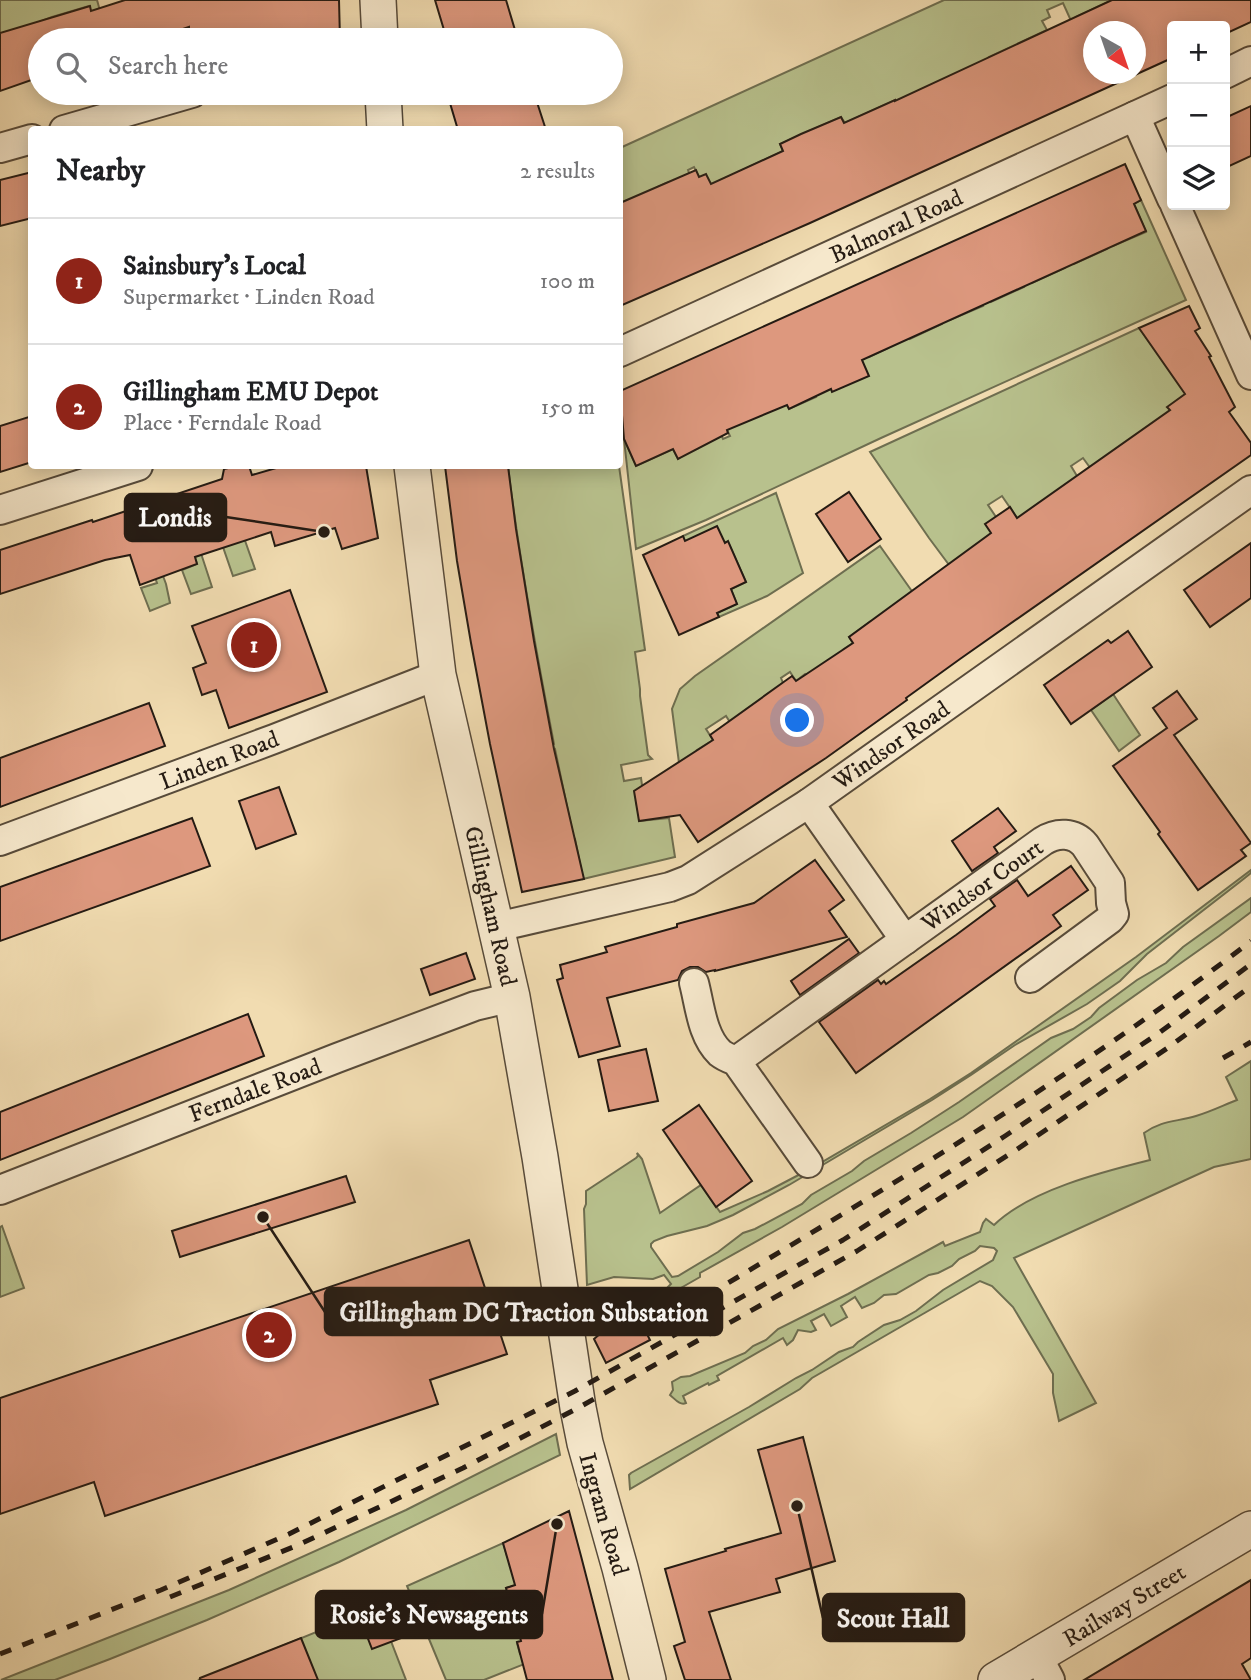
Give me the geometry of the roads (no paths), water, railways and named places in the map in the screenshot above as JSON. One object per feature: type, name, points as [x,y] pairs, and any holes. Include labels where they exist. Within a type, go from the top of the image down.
[{"type":"street","points":[[378,0],[379,28]]},
{"type":"street","points":[[1230,72],[1251,61]]},
{"type":"street","name":"Balmoral Road","points":[[623,351],[1167,101]]},
{"type":"street","points":[[78,126],[150,105]]},
{"type":"street","points":[[384,105],[385,126]]},
{"type":"street","points":[[1135,116],[1167,188]]},
{"type":"street","points":[[0,148],[28,140]]},
{"type":"street","points":[[1177,210],[1251,375]]},
{"type":"street","points":[[0,510],[129,469]]},
{"type":"street","name":"Gillingham Road","points":[[412,469],[438,675],[512,997],[536,1130],[569,1347]]},
{"type":"street","name":"Windsor Road","points":[[497,927],[688,880],[809,803],[1251,490]]},
{"type":"street","name":"Linden Road","points":[[0,841],[249,749],[438,675]]},
{"type":"street","name":"Windsor Court","points":[[809,803],[905,940]]},
{"type":"street","name":"Windsor Court","points":[[736,1061],[1046,838],[1060,834],[1073,836],[1085,845],[1110,883],[1114,914],[1030,978]]},
{"type":"street","points":[[694,983],[710,1038],[721,1054],[736,1061],[808,1163]]},
{"type":"street","name":"Ferndale Road","points":[[0,1190],[337,1058],[475,1006],[512,997]]},
{"type":"street","name":"Ingram Road","points":[[569,1347],[584,1443],[620,1568],[648,1680]]},
{"type":"street","name":"Railway Street","points":[[996,1680],[1044,1668],[1251,1529]]},
{"type":"railway","points":[[708,1295],[1053,1082],[1186,990],[1251,941]]},
{"type":"railway","points":[[0,1654],[161,1590],[289,1534],[575,1391],[843,1240],[1159,1033],[1251,964]]},
{"type":"railway","points":[[170,1597],[298,1545],[463,1468],[578,1408],[857,1251],[1016,1150],[1169,1047],[1251,986]]},
{"type":"railway","points":[[1223,1058],[1251,1042]]},
{"type":"place","name":"Londis","points":[[324,532]]},
{"type":"place","name":"Sainsbury's Local","points":[[254,645]]},
{"type":"place","name":"Gillingham DC Traction Substation","points":[[263,1217]]},
{"type":"place","name":"Gillingham EMU Depot","points":[[269,1335]]},
{"type":"place","name":"Scout Hall","points":[[797,1506]]},
{"type":"place","name":"Rosie's Newsagents","points":[[557,1524]]}]
